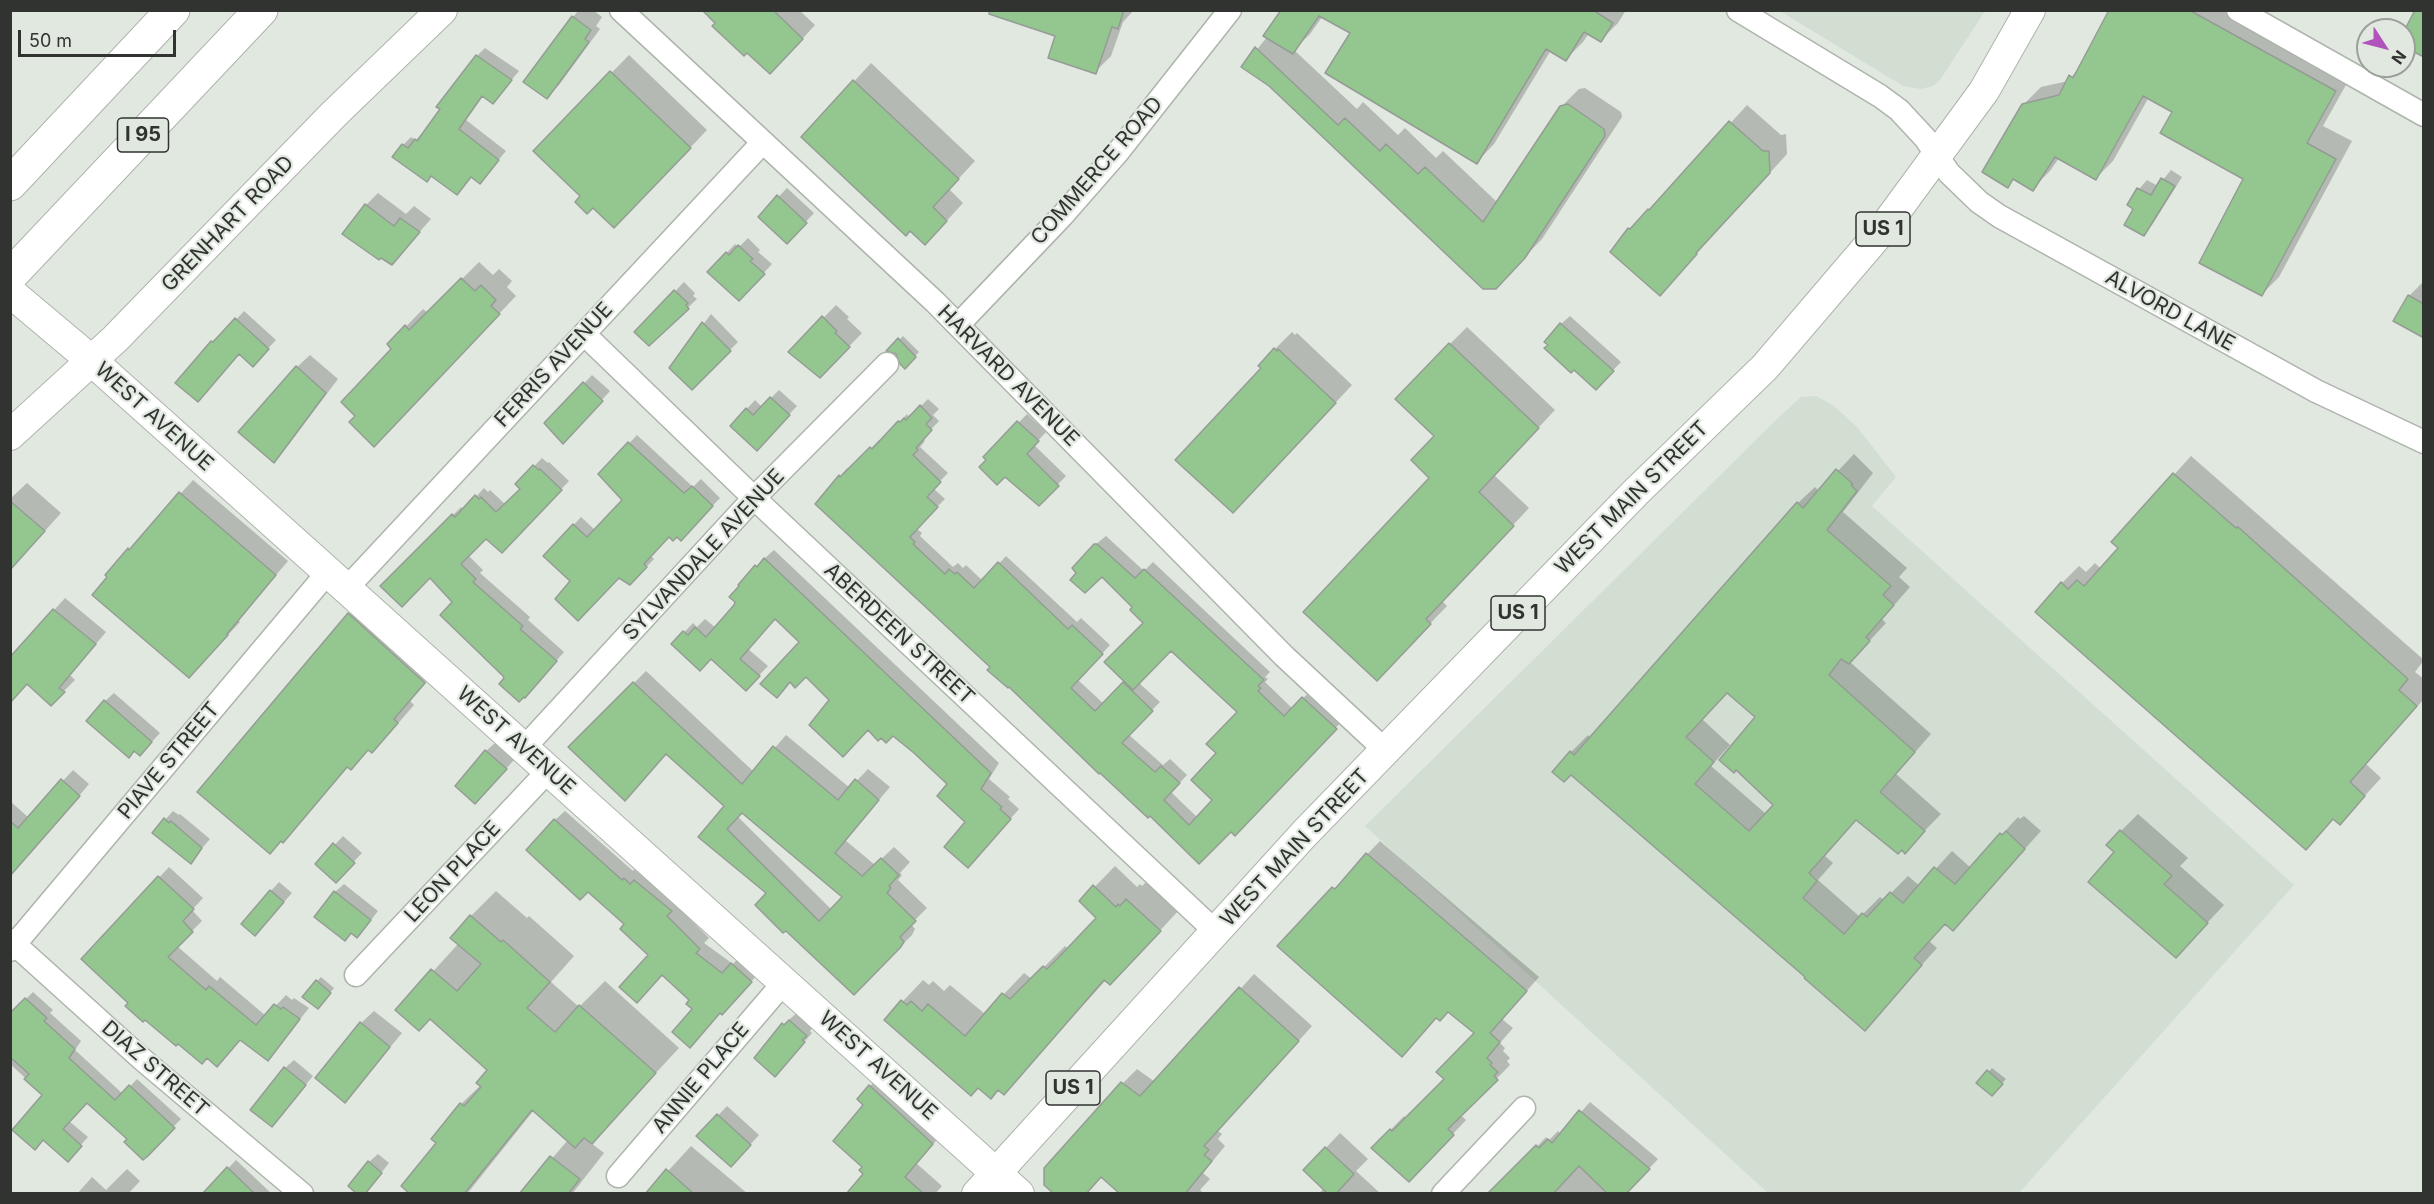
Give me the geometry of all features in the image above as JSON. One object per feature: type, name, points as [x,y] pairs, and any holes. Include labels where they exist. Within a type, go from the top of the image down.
[{"type":"highway","points":[[10,184],[174,10]]},
{"type":"highway","name":"I 95","points":[[18,268],[261,10]]},
{"type":"main road","name":"GRENHART ROAD","points":[[10,435],[116,339],[334,114],[442,10]]},
{"type":"main road","name":"WEST MAIN STREET","points":[[986,1183],[1305,833],[1636,492],[1765,367],[1882,230],[1984,91],[2030,10]]},
{"type":"main road","name":"WEST AVENUE","points":[[10,292],[91,360],[785,981],[986,1183],[1019,1194]]},
{"type":"street","name":"HARVARD AVENUE","points":[[621,10],[958,325],[1284,656],[1386,751]]},
{"type":"street","name":"COMMERCE ROAD","points":[[958,325],[982,297],[1062,216],[1118,152],[1230,10]]},
{"type":"street","points":[[1738,10],[1880,96],[1914,126],[1936,154]]},
{"type":"street","points":[[2238,10],[2424,115]]},
{"type":"street","name":"FERRIS AVENUE","points":[[338,580],[584,334],[763,142]]},
{"type":"street","name":"ALVORD LANE","points":[[1936,154],[1949,173],[1979,202],[1999,216],[2316,391],[2424,442]]},
{"type":"street","name":"ABERDEEN STREET","points":[[584,334],[754,498],[1216,932]]},
{"type":"street","name":"SYLVANDALE AVENUE","points":[[524,748],[754,498],[887,364]]},
{"type":"street","name":"PIAVE STREET","points":[[12,945],[338,580]]},
{"type":"street","name":"LEON PLACE","points":[[356,975],[549,770]]},
{"type":"street","name":"DIAZ STREET","points":[[12,945],[143,1060],[302,1194]]},
{"type":"street","name":"ANNIE PLACE","points":[[618,1176],[785,981]]},
{"type":"street","points":[[1443,1194],[1524,1108]]},
{"type":"shaded area","points":[[1780,11],[1985,11],[1940,80],[1933,86],[1921,89],[1903,86]]},
{"type":"shaded area","points":[[1816,396],[1834,406],[1858,428],[1896,477],[1872,506],[2294,885],[2019,1193],[1768,1193],[1365,826],[1776,420],[1801,397]]},
{"type":"building","points":[[702,10],[773,10],[803,39],[770,74],[747,53],[744,56],[712,26],[715,23]]},
{"type":"building","points":[[989,10],[1124,10],[1118,29],[1112,27],[1096,74],[1048,58],[1055,36],[989,14]]},
{"type":"building","points":[[1281,10],[1593,10],[1613,23],[1601,42],[1584,32],[1566,61],[1546,49],[1477,164],[1325,73],[1350,33],[1319,16],[1293,54],[1263,36]]},
{"type":"building","points":[[2109,10],[2189,10],[2336,91],[2307,143],[2336,159],[2262,296],[2199,263],[2243,179],[2160,133],[2172,112],[2143,96],[2096,180],[2055,157],[2033,191],[2013,179],[2008,188],[1982,172],[2022,104],[2059,95],[2069,75],[2073,78]]},
{"type":"building","points":[[2415,10],[2424,10],[2424,57],[2416,53],[2416,18],[2411,18]]},
{"type":"building","points":[[572,16],[591,30],[585,39],[589,42],[547,99],[523,82]]},
{"type":"building","points":[[1255,47],[1338,125],[1345,118],[1380,151],[1386,144],[1418,174],[1425,167],[1483,222],[1560,106],[1568,104],[1604,129],[1605,136],[1525,258],[1496,289],[1483,289],[1269,86],[1241,67]]},
{"type":"building","points":[[476,55],[512,80],[493,104],[482,96],[459,129],[499,160],[480,184],[471,177],[457,195],[431,176],[427,182],[392,157],[402,144],[408,148],[415,139],[417,141],[440,109],[436,107]]},
{"type":"building","points":[[610,71],[691,148],[614,228],[593,208],[587,214],[575,202],[580,196],[533,151]]},
{"type":"building","points":[[853,80],[959,179],[933,207],[947,221],[925,245],[910,231],[906,236],[801,137]]},
{"type":"building","points":[[1729,121],[1763,151],[1769,151],[1770,173],[1696,253],[1660,296],[1610,252],[1628,228],[1630,229],[1649,210]]},
{"type":"building","points":[[2161,178],[2175,186],[2144,236],[2124,225],[2133,209],[2127,205],[2137,188],[2151,195]]},
{"type":"building","points":[[777,195],[807,223],[787,244],[758,217]]},
{"type":"building","points":[[365,204],[394,226],[400,218],[420,232],[392,265],[381,258],[379,260],[342,234]]},
{"type":"building","points":[[738,245],[753,259],[750,261],[765,274],[739,301],[707,272],[726,252],[729,255]]},
{"type":"building","points":[[461,278],[475,291],[481,285],[496,300],[491,306],[500,314],[374,447],[349,422],[355,416],[341,402],[391,349],[387,344],[405,325],[409,330]]},
{"type":"building","points":[[674,290],[688,303],[686,305],[689,309],[649,346],[634,332]]},
{"type":"building","points":[[2408,295],[2424,304],[2424,338],[2393,321]]},
{"type":"building","points":[[822,316],[850,347],[820,378],[788,352]]},
{"type":"building","points":[[235,318],[269,349],[253,367],[239,354],[198,402],[175,383],[211,341],[213,342]]},
{"type":"building","points":[[702,322],[731,351],[692,390],[669,368]]},
{"type":"building","points":[[1560,323],[1614,371],[1596,390],[1574,370],[1571,373],[1544,348],[1548,345],[1544,342]]},
{"type":"building","points":[[898,338],[916,357],[905,369],[896,354],[886,351]]},
{"type":"building","points":[[1449,343],[1539,428],[1479,492],[1514,526],[1426,619],[1431,624],[1377,681],[1303,612],[1429,478],[1411,460],[1434,436],[1395,399]]},
{"type":"building","points":[[1274,348],[1277,351],[1278,349],[1336,403],[1233,513],[1175,460],[1261,368],[1258,366]]},
{"type":"building","points":[[296,366],[326,393],[274,463],[238,432]]},
{"type":"building","points":[[583,382],[603,401],[563,444],[544,423]]},
{"type":"building","points":[[770,397],[790,415],[757,451],[730,426],[746,408],[753,415]]},
{"type":"building","points":[[920,405],[932,418],[926,424],[932,430],[916,448],[918,450],[913,455],[941,482],[927,497],[938,507],[910,537],[915,542],[913,544],[945,574],[949,569],[955,574],[957,572],[974,588],[998,562],[1068,629],[1072,625],[1103,654],[1071,688],[1095,711],[1123,682],[1153,711],[1122,743],[1155,772],[1161,766],[1180,783],[1164,800],[1189,825],[1212,800],[1191,780],[1216,753],[1206,744],[1237,712],[1171,651],[1133,690],[1104,662],[1143,623],[1130,610],[1132,607],[1102,577],[1085,593],[1070,580],[1076,573],[1072,568],[1094,544],[1097,544],[1135,578],[1144,569],[1264,680],[1258,686],[1261,688],[1258,691],[1284,716],[1302,697],[1337,729],[1235,836],[1231,832],[1199,864],[1150,816],[1148,818],[1009,687],[987,670],[990,667],[815,504],[839,475],[840,477],[870,447],[872,449],[898,421],[904,418],[906,420]]},
{"type":"building","points":[[1017,421],[1039,441],[1027,454],[1059,486],[1039,506],[1005,477],[997,485],[979,467],[986,460],[983,457]]},
{"type":"building","points":[[628,442],[684,493],[692,486],[713,506],[681,541],[677,537],[673,541],[669,537],[644,564],[647,567],[630,585],[619,578],[578,621],[555,599],[570,581],[543,556],[573,524],[587,537],[622,500],[598,474]]},
{"type":"building","points":[[533,465],[562,490],[502,553],[486,539],[461,564],[476,579],[473,582],[523,626],[520,629],[557,661],[519,702],[499,684],[503,676],[440,615],[452,602],[430,578],[402,607],[380,586],[452,514],[455,517],[475,495],[479,499],[481,497],[496,512],[520,489],[515,484]]},
{"type":"building","points":[[1836,469],[1853,484],[1851,485],[1857,491],[1827,530],[1891,586],[1883,595],[1894,605],[1866,637],[1870,641],[1849,664],[1841,659],[1829,675],[1915,752],[1880,792],[1925,831],[1905,854],[1902,850],[1898,854],[1856,820],[1809,873],[1817,881],[1803,898],[1844,934],[1862,913],[1867,917],[1890,892],[1903,903],[1934,867],[1955,884],[2000,833],[2002,835],[2006,831],[2025,849],[1953,931],[1945,924],[1914,958],[1922,965],[1865,1031],[1571,775],[1564,782],[1552,772],[1570,751],[1574,755],[1797,502],[1803,508]],"holes":[[[1727,693],[1755,717],[1719,760],[1734,773],[1736,770],[1773,805],[1749,831],[1695,784],[1714,762],[1686,737]]]},
{"type":"building","points":[[2173,473],[2236,528],[2238,527],[2408,679],[2399,690],[2417,706],[2350,782],[2365,796],[2340,825],[2333,819],[2306,850],[2035,612],[2061,582],[2068,589],[2077,580],[2084,586],[2118,548],[2111,542]]},
{"type":"building","points":[[179,492],[276,575],[228,635],[189,678],[92,595],[107,577],[105,575]]},
{"type":"building","points":[[10,501],[45,531],[10,570]]},
{"type":"building","points":[[764,558],[991,773],[981,789],[1002,807],[1000,809],[1011,819],[968,868],[944,847],[965,822],[937,796],[947,784],[914,753],[893,736],[886,743],[881,738],[878,741],[868,730],[843,757],[809,725],[829,700],[806,677],[795,688],[790,682],[777,698],[760,684],[799,642],[775,619],[740,659],[760,676],[746,691],[711,659],[700,671],[671,644],[683,631],[688,635],[695,627],[706,637],[734,605],[735,602],[729,597],[755,565],[757,567]]},
{"type":"building","points":[[53,609],[96,644],[59,688],[65,692],[51,706],[27,684],[10,703],[10,657]]},
{"type":"building","points":[[348,613],[425,683],[394,719],[398,723],[372,753],[368,750],[351,770],[347,767],[283,843],[281,841],[270,854],[197,792]]},
{"type":"building","points":[[633,682],[742,784],[773,746],[838,800],[855,779],[879,800],[835,853],[862,876],[881,858],[899,875],[889,886],[891,888],[887,893],[916,921],[900,937],[904,942],[900,948],[854,995],[786,931],[783,933],[755,905],[766,893],[698,837],[724,806],[666,754],[625,801],[568,747]],"holes":[[[742,813],[842,897],[819,921],[727,829]]]},
{"type":"building","points":[[104,700],[152,742],[140,756],[134,751],[129,758],[86,721]]},
{"type":"building","points":[[485,750],[507,769],[475,804],[455,786]]},
{"type":"building","points":[[61,779],[80,796],[10,876],[10,821],[18,828]]},
{"type":"building","points":[[164,818],[169,823],[171,821],[202,848],[191,864],[152,833]]},
{"type":"building","points":[[554,819],[622,880],[624,878],[630,884],[634,880],[672,911],[667,916],[700,949],[696,953],[722,973],[731,963],[752,982],[722,1015],[720,1013],[690,1048],[672,1032],[692,1009],[686,1004],[689,1000],[662,975],[637,1003],[619,987],[648,955],[620,929],[624,924],[588,892],[580,900],[526,850]]},
{"type":"building","points":[[2120,830],[2172,876],[2164,884],[2208,923],[2176,958],[2088,882],[2114,852],[2106,845]]},
{"type":"building","points":[[333,843],[355,863],[336,883],[315,864]]},
{"type":"building","points":[[1366,853],[1527,991],[1490,1033],[1500,1042],[1487,1058],[1492,1063],[1490,1065],[1498,1072],[1494,1076],[1498,1080],[1448,1129],[1454,1135],[1409,1182],[1371,1148],[1390,1129],[1392,1131],[1444,1079],[1436,1072],[1474,1033],[1448,1012],[1440,1021],[1436,1018],[1402,1057],[1277,946],[1332,887],[1335,889]]},
{"type":"building","points":[[158,876],[194,909],[183,921],[193,932],[168,957],[206,990],[209,986],[256,1025],[274,1004],[281,1009],[283,1007],[300,1019],[268,1061],[240,1040],[217,1067],[207,1058],[202,1064],[145,1020],[143,1022],[125,1006],[128,1003],[81,959]]},
{"type":"building","points":[[1093,885],[1116,907],[1126,899],[1161,931],[1110,985],[1104,980],[1004,1095],[998,1090],[991,1099],[978,1088],[971,1096],[884,1020],[901,1000],[907,1005],[911,1001],[922,1011],[928,1004],[965,1036],[1002,993],[1010,999],[1043,966],[1047,969],[1096,918],[1079,901]]},
{"type":"building","points":[[270,890],[284,902],[255,936],[241,924]]},
{"type":"building","points":[[334,891],[371,920],[357,938],[351,933],[345,941],[314,917]]},
{"type":"building","points":[[470,915],[501,942],[503,940],[550,982],[527,1008],[555,1032],[579,1005],[656,1073],[592,1144],[584,1138],[575,1148],[532,1110],[464,1194],[410,1194],[401,1186],[436,1143],[431,1139],[460,1103],[464,1106],[481,1087],[476,1083],[487,1070],[430,1019],[419,1031],[395,1010],[431,969],[457,991],[481,964],[450,938]]},
{"type":"building","points":[[316,980],[331,993],[318,1009],[302,997]]},
{"type":"building","points":[[1239,987],[1299,1041],[1204,1146],[1209,1150],[1204,1155],[1212,1161],[1185,1194],[1120,1194],[1101,1177],[1086,1194],[1054,1194],[1044,1185],[1044,1168],[1121,1082],[1140,1096]]},
{"type":"building","points":[[25,998],[47,1018],[44,1021],[75,1049],[69,1058],[115,1100],[129,1085],[175,1128],[143,1160],[124,1142],[127,1139],[87,1103],[63,1129],[82,1146],[68,1162],[43,1140],[35,1150],[12,1130],[42,1095],[24,1079],[29,1074],[10,1057],[10,1013]]},
{"type":"building","points":[[789,1020],[807,1036],[802,1040],[805,1042],[775,1077],[754,1058],[782,1023],[784,1025]]},
{"type":"building","points":[[360,1022],[390,1047],[345,1103],[315,1078]]},
{"type":"building","points":[[284,1067],[306,1085],[272,1127],[250,1110]]},
{"type":"building","points":[[1987,1070],[2003,1084],[1992,1096],[1976,1083]]},
{"type":"building","points":[[869,1085],[933,1144],[905,1177],[924,1194],[846,1194],[863,1174],[859,1170],[862,1167],[833,1141],[863,1105],[857,1099]]},
{"type":"building","points":[[1579,1110],[1650,1169],[1626,1194],[1608,1194],[1579,1166],[1553,1194],[1487,1194],[1536,1145],[1539,1148],[1548,1139],[1552,1143]]},
{"type":"building","points":[[717,1114],[751,1145],[731,1167],[696,1136]]},
{"type":"building","points":[[1325,1147],[1354,1174],[1336,1194],[1328,1194],[1303,1170]]},
{"type":"building","points":[[550,1156],[580,1179],[568,1194],[519,1194]]},
{"type":"building","points":[[368,1161],[382,1173],[365,1194],[357,1194],[348,1186]]},
{"type":"building","points":[[227,1167],[255,1194],[202,1194]]},
{"type":"building","points":[[666,1169],[694,1194],[645,1194]]}]
